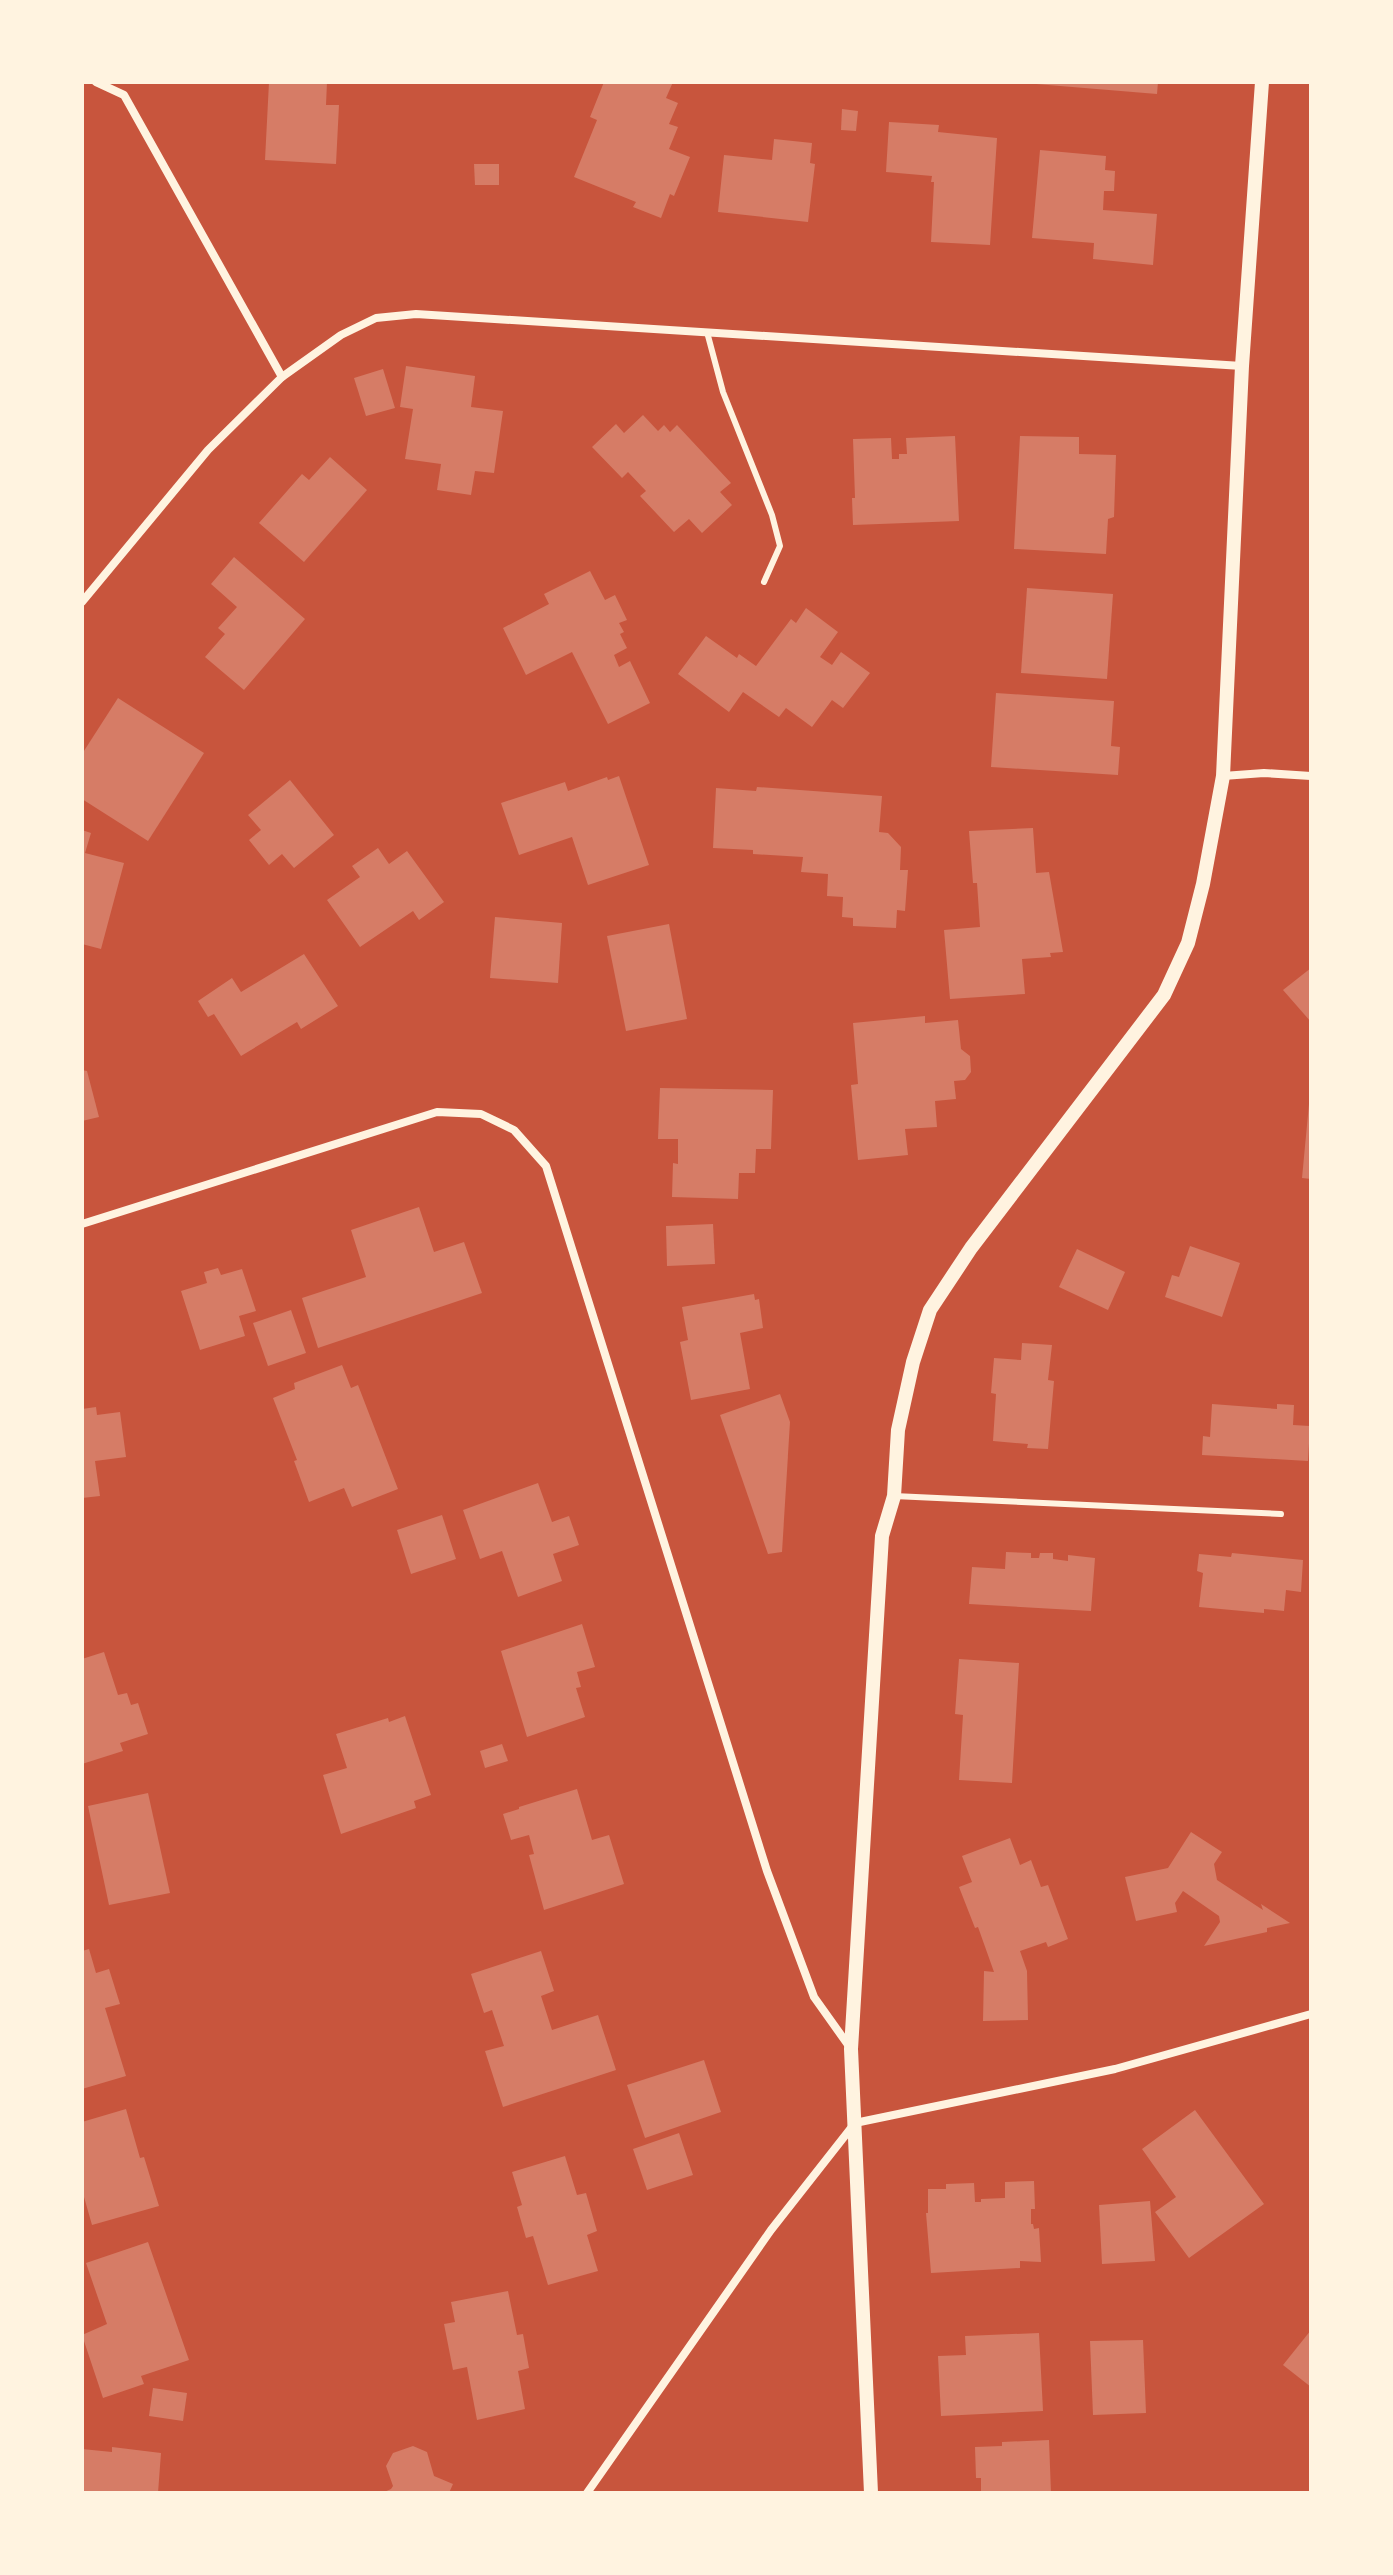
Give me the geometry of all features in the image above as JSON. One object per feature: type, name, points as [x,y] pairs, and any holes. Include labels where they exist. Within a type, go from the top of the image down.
[{"type":"street","points":[[96,82],[124,95],[282,377]]},
{"type":"street","points":[[871,2493],[851,2049],[882,1536],[894,1496],[898,1430],[913,1362],[930,1310],[971,1248],[1164,995],[1188,943],[1203,884],[1223,776],[1242,366],[1262,82]]},
{"type":"street","points":[[82,602],[208,450],[282,377],[341,335],[376,318],[416,314],[1242,366]]},
{"type":"street","points":[[1223,776],[1264,773],[1311,776]]},
{"type":"street","points":[[82,1224],[437,1112],[481,1114],[514,1130],[546,1166],[772,1885],[814,1997],[851,2049]]},
{"type":"street","points":[[587,2493],[771,2230],[855,2123],[1115,2069],[1311,2014]]},
{"type":"lane","points":[[707,332],[723,392],[772,515],[780,546],[764,582]]},
{"type":"lane","points":[[894,1496],[1281,1514]]},
{"type":"building","points":[[269,82],[327,82],[326,105],[339,105],[336,164],[265,160]]},
{"type":"building","points":[[604,82],[673,82],[666,98],[678,103],[669,124],[678,127],[669,149],[690,157],[661,218],[633,207],[636,202],[574,177],[597,120],[590,117]]},
{"type":"building","points":[[1036,82],[1158,82],[1157,94]]},
{"type":"building","points":[[842,109],[858,111],[856,131],[841,130]]},
{"type":"building","points":[[889,122],[939,125],[938,132],[997,138],[990,245],[931,242],[932,176],[886,172]]},
{"type":"building","points":[[774,139],[812,143],[810,163],[815,164],[808,222],[718,212],[724,155],[772,160]]},
{"type":"building","points":[[1040,150],[1106,156],[1105,170],[1115,171],[1114,191],[1104,191],[1103,210],[1157,214],[1153,265],[1093,259],[1094,243],[1032,238]]},
{"type":"building","points":[[474,164],[499,164],[499,185],[475,185]]},
{"type":"building","points":[[406,366],[475,376],[471,407],[503,411],[494,473],[475,471],[471,495],[437,490],[441,464],[405,459],[413,409],[400,407]]},
{"type":"building","points":[[383,369],[395,408],[366,416],[354,378]]},
{"type":"building","points":[[643,415],[658,431],[664,425],[670,432],[677,425],[731,483],[720,492],[732,505],[702,533],[689,519],[674,532],[640,496],[646,491],[628,472],[622,478],[592,447],[616,424],[624,433]]},
{"type":"building","points":[[955,436],[959,521],[853,525],[853,439],[891,438],[892,459],[899,459],[899,454],[907,454],[906,438]]},
{"type":"building","points":[[1020,436],[1079,437],[1079,454],[1116,455],[1114,517],[1108,519],[1106,554],[1014,549]]},
{"type":"building","points":[[330,457],[367,490],[304,562],[259,523],[302,474],[309,480]]},
{"type":"building","points":[[234,557],[305,619],[244,690],[205,657],[225,634],[218,628],[237,607],[211,584]]},
{"type":"building","points":[[590,571],[605,600],[615,595],[627,620],[619,623],[624,632],[620,634],[627,648],[614,655],[619,667],[630,661],[650,703],[608,724],[572,652],[526,675],[503,628],[549,604],[544,594]]},
{"type":"building","points":[[1027,588],[1113,594],[1107,679],[1021,673]]},
{"type":"building","points":[[806,608],[838,632],[820,657],[832,665],[841,652],[870,673],[843,708],[832,700],[812,727],[786,708],[779,717],[743,692],[729,712],[678,674],[706,636],[737,658],[739,654],[756,666],[791,619],[796,623]]},
{"type":"building","points":[[996,693],[1114,701],[1111,746],[1120,747],[1118,775],[991,767]]},
{"type":"building","points":[[118,698],[204,753],[148,841],[82,799],[82,754]]},
{"type":"building","points":[[619,776],[649,865],[588,885],[572,837],[519,855],[501,803],[565,782],[568,791],[607,777],[608,780]]},
{"type":"building","points":[[290,780],[334,835],[294,868],[282,854],[269,865],[249,840],[261,830],[248,815]]},
{"type":"building","points":[[757,787],[882,796],[879,832],[888,833],[901,847],[900,870],[908,870],[905,911],[897,910],[896,928],[853,926],[853,918],[842,917],[843,897],[827,896],[828,874],[801,872],[803,857],[713,848],[716,788],[756,791]]},
{"type":"building","points":[[1033,828],[1036,873],[1049,872],[1063,952],[1050,953],[1051,957],[1022,959],[1025,994],[950,999],[944,930],[980,927],[969,831]]},
{"type":"building","points":[[82,830],[91,833],[85,853],[124,863],[101,949],[82,944]]},
{"type":"building","points":[[378,848],[389,864],[407,851],[444,902],[419,920],[413,911],[360,947],[327,900],[360,877],[352,866]]},
{"type":"building","points":[[495,917],[562,923],[558,983],[490,978]]},
{"type":"building","points":[[669,924],[687,1019],[626,1031],[607,936]]},
{"type":"building","points":[[304,954],[338,1006],[301,1029],[297,1022],[241,1056],[214,1014],[208,1017],[198,1001],[232,978],[241,992]]},
{"type":"building","points":[[1311,968],[1311,1022],[1283,990]]},
{"type":"building","points":[[925,1016],[925,1023],[958,1020],[961,1049],[970,1056],[971,1072],[965,1080],[954,1081],[956,1099],[935,1101],[937,1127],[905,1129],[908,1155],[858,1160],[851,1085],[858,1084],[853,1023]]},
{"type":"building","points":[[82,1070],[87,1071],[99,1117],[82,1121]]},
{"type":"building","points":[[660,1088],[773,1090],[771,1149],[756,1149],[755,1173],[739,1173],[738,1199],[672,1197],[673,1163],[678,1164],[678,1139],[658,1139]]},
{"type":"building","points":[[1311,1104],[1311,1179],[1302,1178]]},
{"type":"building","points":[[419,1207],[434,1252],[464,1242],[482,1293],[318,1348],[302,1298],[366,1277],[351,1230]]},
{"type":"building","points":[[713,1224],[715,1264],[667,1266],[666,1226]]},
{"type":"building","points":[[1190,1246],[1240,1263],[1222,1317],[1165,1297],[1172,1275],[1179,1277]]},
{"type":"building","points":[[1077,1249],[1125,1272],[1108,1310],[1059,1287]]},
{"type":"building","points":[[218,1268],[221,1275],[242,1269],[256,1311],[239,1316],[245,1336],[200,1350],[181,1291],[207,1283],[204,1272]]},
{"type":"building","points":[[754,1294],[755,1300],[759,1299],[763,1328],[740,1333],[750,1389],[691,1400],[680,1342],[688,1340],[682,1307]]},
{"type":"building","points":[[291,1310],[306,1353],[268,1366],[253,1323]]},
{"type":"building","points":[[1022,1343],[1052,1345],[1048,1380],[1054,1381],[1048,1449],[993,1441],[996,1394],[991,1393],[994,1358],[1021,1360]]},
{"type":"building","points":[[342,1365],[351,1388],[358,1385],[398,1489],[352,1507],[344,1488],[309,1502],[273,1398],[295,1389],[294,1383]]},
{"type":"building","points":[[780,1394],[790,1422],[782,1552],[768,1554],[720,1415]]},
{"type":"building","points":[[1212,1404],[1277,1409],[1277,1404],[1294,1405],[1293,1425],[1310,1426],[1308,1461],[1202,1455],[1203,1436],[1210,1437]]},
{"type":"building","points":[[96,1407],[97,1415],[120,1412],[126,1457],[95,1461],[100,1496],[82,1498],[82,1409]]},
{"type":"building","points":[[538,1483],[552,1522],[569,1516],[579,1545],[553,1554],[562,1581],[518,1597],[502,1551],[480,1559],[463,1510]]},
{"type":"building","points":[[442,1515],[456,1559],[411,1574],[397,1530]]},
{"type":"building","points":[[1006,1552],[1031,1553],[1031,1558],[1039,1558],[1040,1553],[1053,1553],[1053,1559],[1068,1561],[1068,1555],[1095,1558],[1091,1611],[969,1604],[972,1567],[1005,1569]]},
{"type":"building","points":[[1232,1553],[1303,1560],[1301,1592],[1286,1590],[1284,1611],[1264,1609],[1264,1613],[1199,1607],[1203,1573],[1197,1571],[1199,1554],[1231,1557]]},
{"type":"building","points":[[582,1624],[595,1667],[577,1672],[581,1687],[576,1688],[585,1717],[527,1737],[501,1651]]},
{"type":"building","points":[[104,1652],[118,1695],[127,1693],[131,1705],[138,1703],[148,1734],[120,1743],[123,1751],[82,1764],[82,1659]]},
{"type":"building","points":[[959,1659],[1019,1663],[1012,1783],[959,1780],[963,1715],[955,1714]]},
{"type":"building","points":[[405,1716],[431,1795],[414,1801],[416,1808],[341,1834],[323,1775],[347,1768],[336,1734]]},
{"type":"building","points":[[502,1744],[508,1761],[485,1768],[480,1751]]},
{"type":"building","points":[[577,1789],[592,1840],[609,1835],[624,1884],[544,1910],[529,1855],[534,1854],[529,1835],[511,1840],[503,1814]]},
{"type":"building","points":[[148,1793],[170,1893],[109,1905],[88,1806]]},
{"type":"building","points":[[1191,1832],[1222,1852],[1214,1864],[1217,1880],[1263,1910],[1261,1904],[1290,1923],[1267,1928],[1267,1932],[1204,1946],[1220,1922],[1219,1916],[1183,1891],[1175,1903],[1177,1912],[1136,1921],[1125,1877],[1168,1868]]},
{"type":"building","points":[[1010,1838],[1020,1865],[1031,1860],[1041,1887],[1048,1885],[1068,1939],[1048,1947],[1046,1942],[1020,1951],[1027,1971],[1028,2020],[983,2021],[984,1971],[994,1972],[959,1887],[972,1882],[962,1856]]},
{"type":"building","points":[[89,1949],[96,1973],[109,1969],[120,2004],[105,2008],[126,2076],[82,2089],[82,1951]]},
{"type":"building","points":[[541,1951],[554,1991],[541,1996],[552,2030],[598,2015],[616,2070],[503,2107],[485,2051],[504,2046],[492,2010],[484,2013],[471,1974]]},
{"type":"building","points":[[704,2060],[721,2112],[645,2138],[627,2085]]},
{"type":"building","points":[[126,2109],[140,2158],[144,2157],[159,2206],[92,2225],[82,2190],[82,2122]]},
{"type":"building","points":[[1195,2110],[1264,2204],[1189,2258],[1155,2212],[1176,2197],[1142,2149]]},
{"type":"building","points":[[679,2133],[693,2175],[647,2190],[633,2149]]},
{"type":"building","points":[[565,2156],[577,2195],[586,2193],[597,2231],[587,2235],[598,2271],[548,2285],[533,2236],[526,2238],[517,2207],[522,2205],[512,2172]]},
{"type":"building","points":[[1034,2181],[1035,2209],[1031,2209],[1031,2224],[1034,2229],[1039,2228],[1041,2262],[1020,2261],[1020,2268],[931,2273],[926,2213],[928,2189],[946,2189],[946,2184],[974,2183],[975,2202],[981,2202],[981,2199],[1005,2198],[1005,2182]]},
{"type":"building","points":[[1150,2201],[1155,2261],[1102,2264],[1099,2205]]},
{"type":"building","points":[[148,2242],[189,2360],[141,2376],[144,2384],[103,2398],[82,2335],[107,2324],[86,2263]]},
{"type":"building","points":[[508,2291],[517,2335],[523,2334],[529,2368],[518,2371],[525,2409],[477,2420],[467,2367],[453,2370],[444,2324],[455,2322],[451,2302]]},
{"type":"building","points":[[1311,2330],[1311,2387],[1283,2365]]},
{"type":"building","points":[[1039,2333],[1043,2411],[941,2416],[938,2356],[966,2355],[965,2336]]},
{"type":"building","points":[[1143,2340],[1146,2413],[1093,2415],[1090,2341]]},
{"type":"building","points":[[153,2388],[187,2393],[183,2421],[149,2416]]},
{"type":"building","points":[[1049,2440],[1051,2493],[981,2493],[981,2478],[976,2478],[975,2447],[1002,2446],[1002,2442]]},
{"type":"building","points":[[413,2446],[427,2452],[434,2476],[453,2484],[449,2493],[382,2493],[393,2486],[386,2466],[393,2453]]},
{"type":"building","points":[[112,2447],[161,2453],[158,2493],[82,2493],[82,2449],[112,2452]]}]
